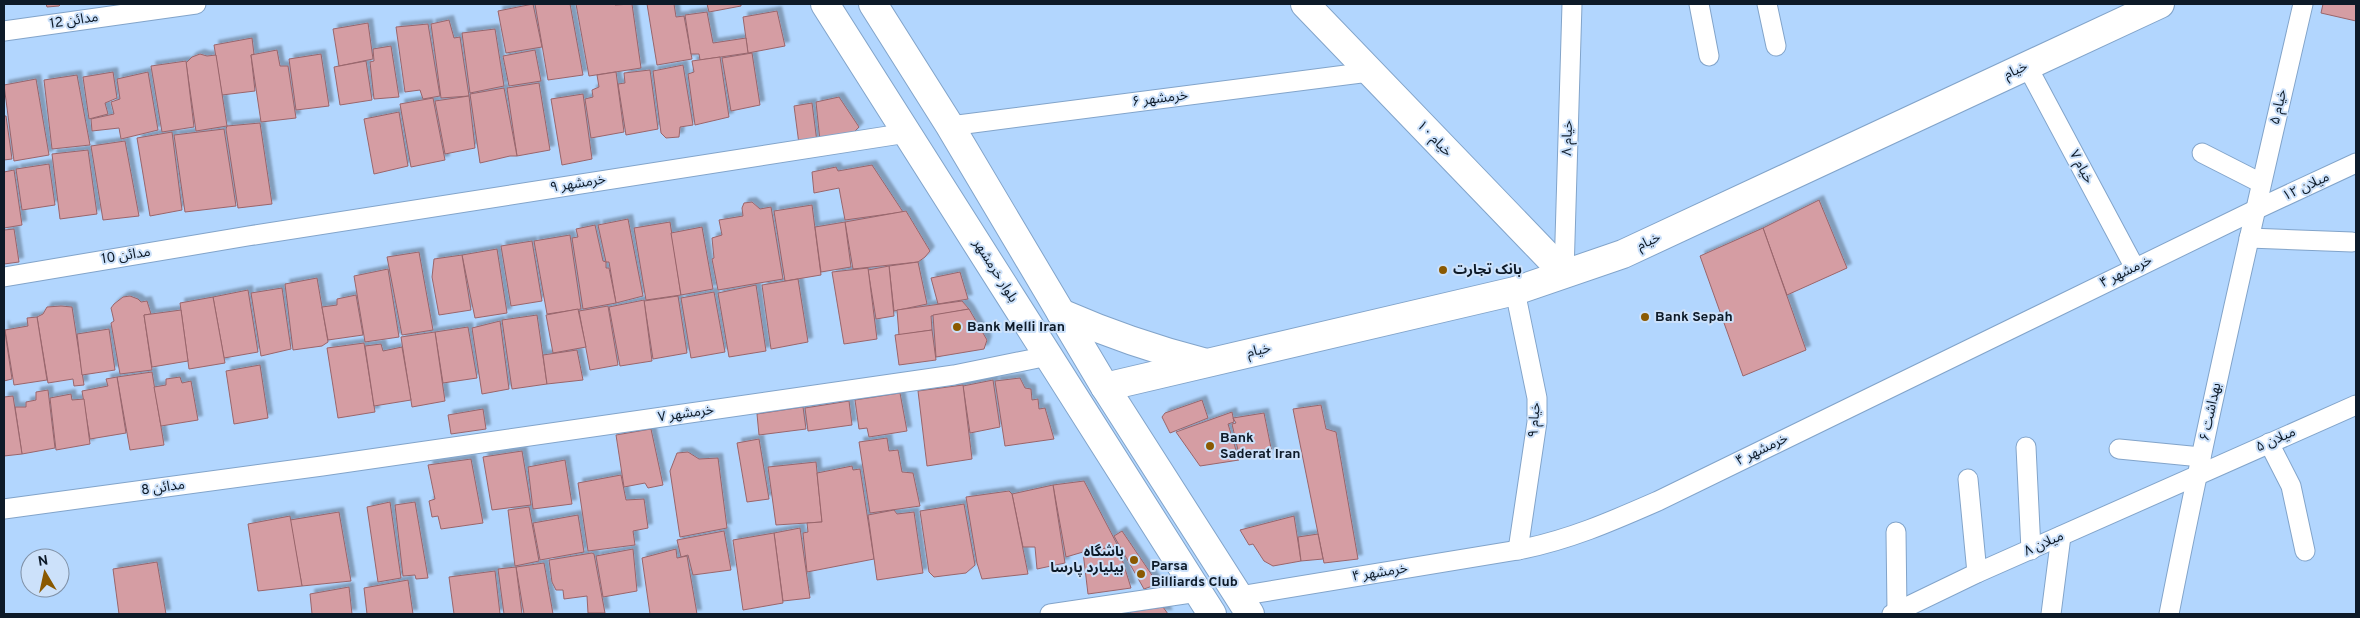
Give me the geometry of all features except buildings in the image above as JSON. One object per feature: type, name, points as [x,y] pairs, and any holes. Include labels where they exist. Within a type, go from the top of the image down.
[{"type":"main road","name":"بلوار خرمشهر","points":[[825,4],[1205,603]]},
{"type":"main road","points":[[873,4],[950,126],[1105,387],[1244,605]]},
{"type":"main road","name":"خیام ۱۰","points":[[1305,4],[1564,273]]},
{"type":"main road","name":"خیام","points":[[1105,387],[1515,291],[1623,254],[2028,66],[2148,6]]},
{"type":"main road","points":[[1061,312],[1106,333],[1148,348],[1207,363]]},
{"type":"street","name":"مدائن 12","points":[[4,31],[196,4]]},
{"type":"street","name":"خیام ۸","points":[[1564,273],[1572,4]]},
{"type":"street","points":[[1699,4],[1709,56]]},
{"type":"street","points":[[1767,4],[1776,46]]},
{"type":"street","name":"خیام ۵","points":[[2255,210],[2303,4]]},
{"type":"street","name":"خیام ۷","points":[[2028,66],[2135,268]]},
{"type":"street","name":"خرمشهر ۶","points":[[950,126],[1369,72]]},
{"type":"street","name":"خرمشهر ۹","points":[[248,236],[907,133]]},
{"type":"street","points":[[2202,153],[2261,183]]},
{"type":"street","name":"میلان ۱۲","points":[[2255,210],[2356,163]]},
{"type":"street","name":"خرمشهر ۴","points":[[1244,605],[1556,543],[1572,537],[1658,501],[2255,210]]},
{"type":"street","name":"بهداشت ۶","points":[[2170,614],[2196,476],[2255,210]]},
{"type":"street","name":"مدائن 10","points":[[4,277],[248,236]]},
{"type":"street","points":[[2249,238],[2352,242]]},
{"type":"street","name":"خیام ۹","points":[[1515,291],[1537,398],[1537,422],[1518,550]]},
{"type":"street","name":"خرمشهر ۷","points":[[322,466],[954,375],[1048,356]]},
{"type":"street","name":"میلان ۵","points":[[2196,476],[2356,405]]},
{"type":"street","points":[[2269,444],[2291,486],[2305,551]]},
{"type":"street","points":[[2026,447],[2031,550]]},
{"type":"street","points":[[2119,449],[2201,456]]},
{"type":"street","name":"مدائن 8","points":[[4,510],[322,466]]},
{"type":"street","name":"میلان ۸","points":[[1895,613],[1977,573],[2196,476]]},
{"type":"street","points":[[1968,478],[1977,573]]},
{"type":"street","points":[[1895,613],[1896,532]]},
{"type":"street","points":[[2051,614],[2061,536]]},
{"type":"street","points":[[1050,614],[1205,603]]},
{"type":"place","name":"بانک تجارت","points":[[1443,270]]},
{"type":"place","name":"Bank Sepah","points":[[1645,317]]},
{"type":"place","name":"Bank Melli Iran","points":[[957,327]]},
{"type":"place","name":"Bank Saderat Iran","points":[[1210,446]]},
{"type":"place","name":"باشگاه بیلیارد پارسا","points":[[1134,560]]},
{"type":"place","name":"Parsa Billiards Club","points":[[1141,574]]}]
